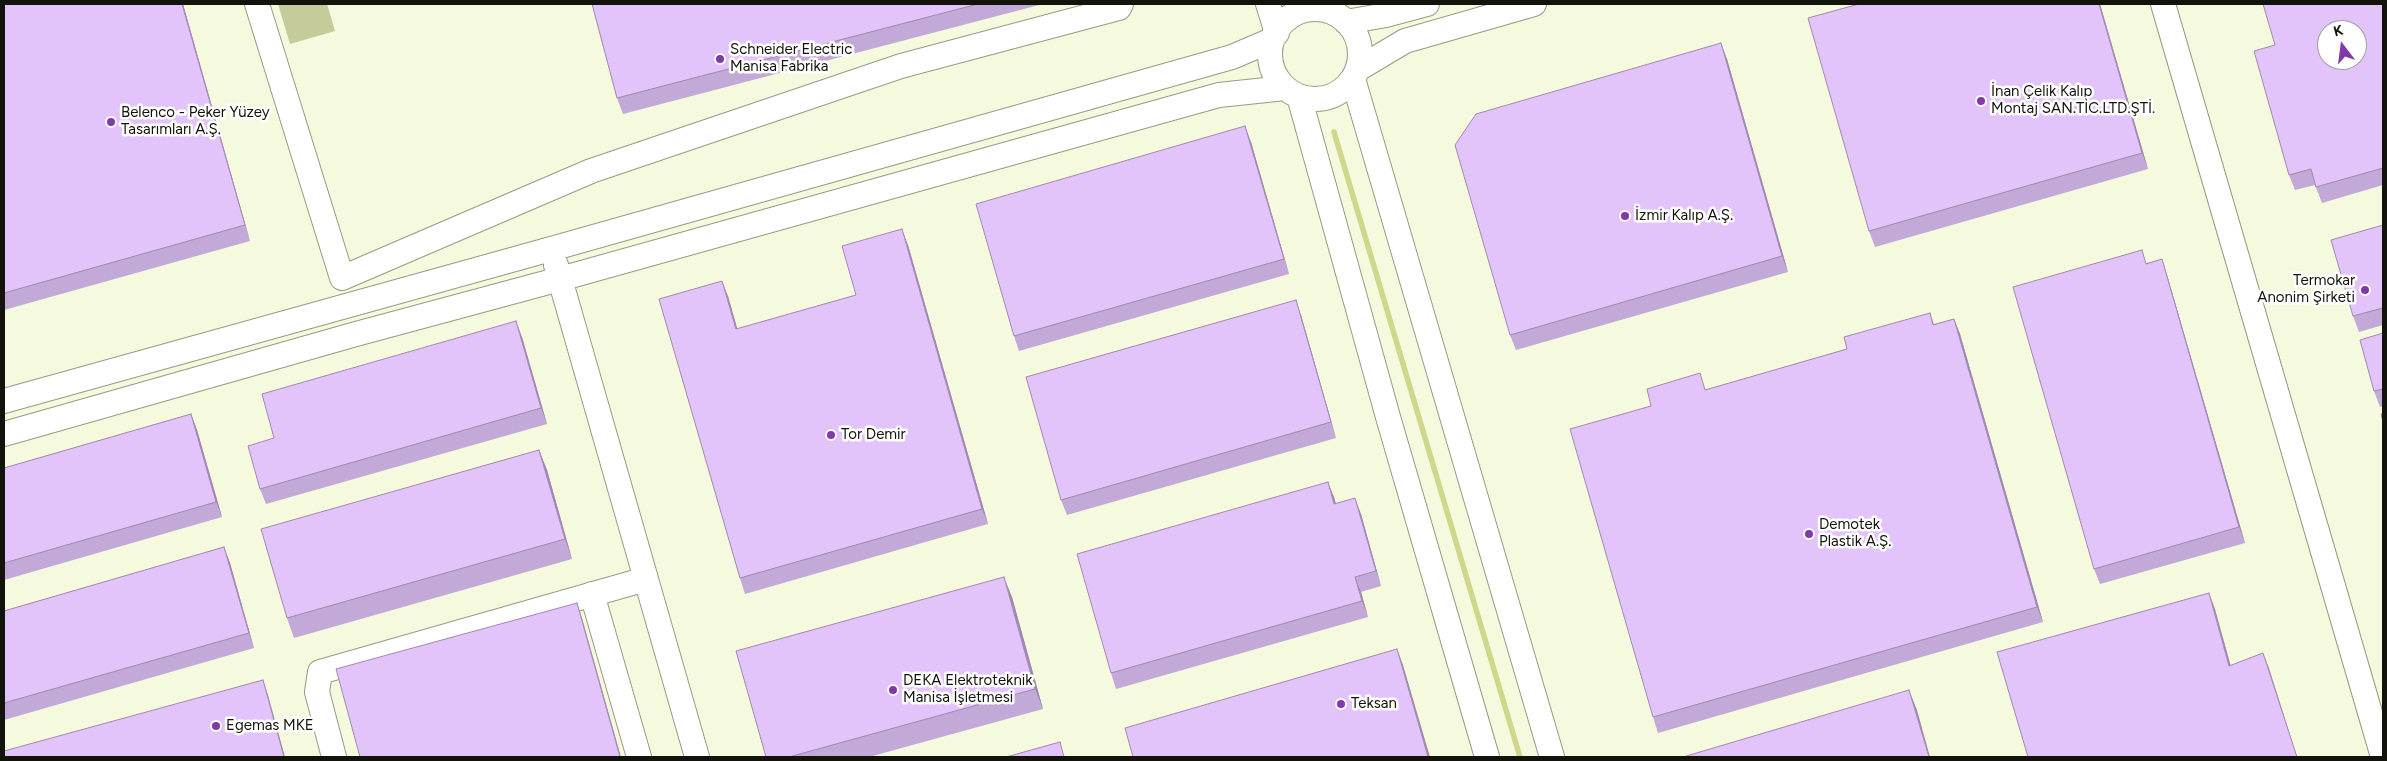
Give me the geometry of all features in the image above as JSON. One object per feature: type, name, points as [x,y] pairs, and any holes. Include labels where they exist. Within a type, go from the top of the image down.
[{"type":"street","points":[[257,4],[349,305]]},
{"type":"street","points":[[342,278],[590,171],[901,66],[1119,8],[1122,4]]},
{"type":"street","points":[[1268,4],[1274,36],[1270,63],[1276,76],[1292,92],[1487,757]]},
{"type":"street","points":[[4,401],[551,250],[1232,57],[1274,36],[1283,22],[1295,14],[1310,9],[1325,10],[1339,14],[1386,15],[1427,4]]},
{"type":"street","points":[[4,434],[356,334],[1219,95],[1292,92],[1314,99],[1329,97],[1342,90],[1355,74],[1405,41],[1534,4]]},
{"type":"street","points":[[2163,4],[2383,757]]},
{"type":"street","points":[[1339,14],[1357,37],[1360,51],[1355,74],[1552,757]]},
{"type":"street","points":[[551,250],[697,757]]},
{"type":"street","points":[[334,757],[317,692],[320,672],[646,579]]},
{"type":"street","points":[[592,594],[639,757]]},
{"type":"green space","points":[[278,4],[327,4],[335,31],[290,44]]},
{"type":"building","name":"Belenco - Peker Yüzey Tasarımları A.Ş.","points":[[4,4],[182,4],[245,225],[4,293]]},
{"type":"building","name":"Schneider Electric Manisa Fabrika","points":[[592,4],[978,4],[617,98]]},
{"type":"building","name":"İnan Çelik Kalıp Montaj SAN.TİC.LTD.ŞTİ.","points":[[1859,4],[2099,4],[2142,153],[1869,231],[1808,18]]},
{"type":"building","points":[[2263,4],[2383,4],[2383,168],[2316,187],[2311,169],[2289,175],[2254,51],[2275,45]]},
{"type":"building","name":"İzmir Kalıp A.Ş.","points":[[1721,43],[1782,256],[1510,335],[1455,145],[1476,114]]},
{"type":"building","points":[[1245,126],[1284,259],[1014,336],[976,204]]},
{"type":"building","name":"Termokar Anonim Şirketi","points":[[2383,225],[2383,308],[2353,316],[2331,240]]},
{"type":"building","name":"Tor Demir","points":[[902,229],[982,509],[740,578],[659,299],[722,281],[736,329],[856,295],[842,246]]},
{"type":"building","points":[[2142,250],[2146,264],[2162,259],[2239,527],[2094,569],[2013,287]]},
{"type":"building","points":[[1296,300],[1331,422],[1061,500],[1026,377]]},
{"type":"building","name":"Demotek Plastik A.Ş.","points":[[1930,313],[1933,325],[1954,319],[2037,607],[1653,717],[1570,429],[1651,406],[1647,389],[1700,373],[1705,390],[1847,349],[1844,337]]},
{"type":"building","points":[[516,321],[541,408],[260,489],[248,446],[274,438],[262,394]]},
{"type":"building","points":[[2383,333],[2383,389],[2374,391],[2360,340]]},
{"type":"building","points":[[191,414],[216,502],[4,563],[4,468]]},
{"type":"building","points":[[539,450],[565,539],[287,618],[261,529]]},
{"type":"building","points":[[1328,482],[1334,504],[1355,498],[1376,571],[1355,577],[1362,601],[1111,673],[1077,554]]},
{"type":"building","points":[[224,547],[249,633],[4,703],[4,611]]},
{"type":"building","name":"DEKA Elektroteknik Manisa İşletmesi","points":[[1004,577],[1035,689],[789,757],[766,757],[736,651]]},
{"type":"building","points":[[2209,593],[2229,666],[2263,653],[2297,757],[2028,757],[1997,652]]},
{"type":"building","points":[[577,603],[620,757],[360,757],[336,669]]},
{"type":"building","name":"Teksan","points":[[1397,649],[1428,757],[1133,757],[1125,728]]},
{"type":"building","name":"Egemas MKE","points":[[263,680],[284,757],[4,757],[4,751]]},
{"type":"building","points":[[1909,690],[1929,757],[1683,757]]},
{"type":"building","points":[[1060,742],[1064,757],[1006,757]]},
{"type":"waterway","points":[[1334,132],[1520,757]]},
{"type":"place","name":"Schneider Electric Manisa Fabrika","points":[[720,59]]},
{"type":"place","name":"İnan Çelik Kalıp Montaj SAN.TİC.LTD.ŞTİ.","points":[[1981,101]]},
{"type":"place","name":"Belenco - Peker Yüzey Tasarımları A.Ş.","points":[[111,122]]},
{"type":"place","name":"İzmir Kalıp A.Ş.","points":[[1625,216]]},
{"type":"place","name":"Termokar Anonim Şirketi","points":[[2365,290]]},
{"type":"place","name":"Tor Demir","points":[[831,435]]},
{"type":"place","name":"Demotek Plastik A.Ş.","points":[[1809,534]]},
{"type":"place","name":"DEKA Elektroteknik Manisa İşletmesi","points":[[893,690]]},
{"type":"place","name":"Teksan","points":[[1341,704]]},
{"type":"place","name":"Egemas MKE","points":[[216,726]]}]
